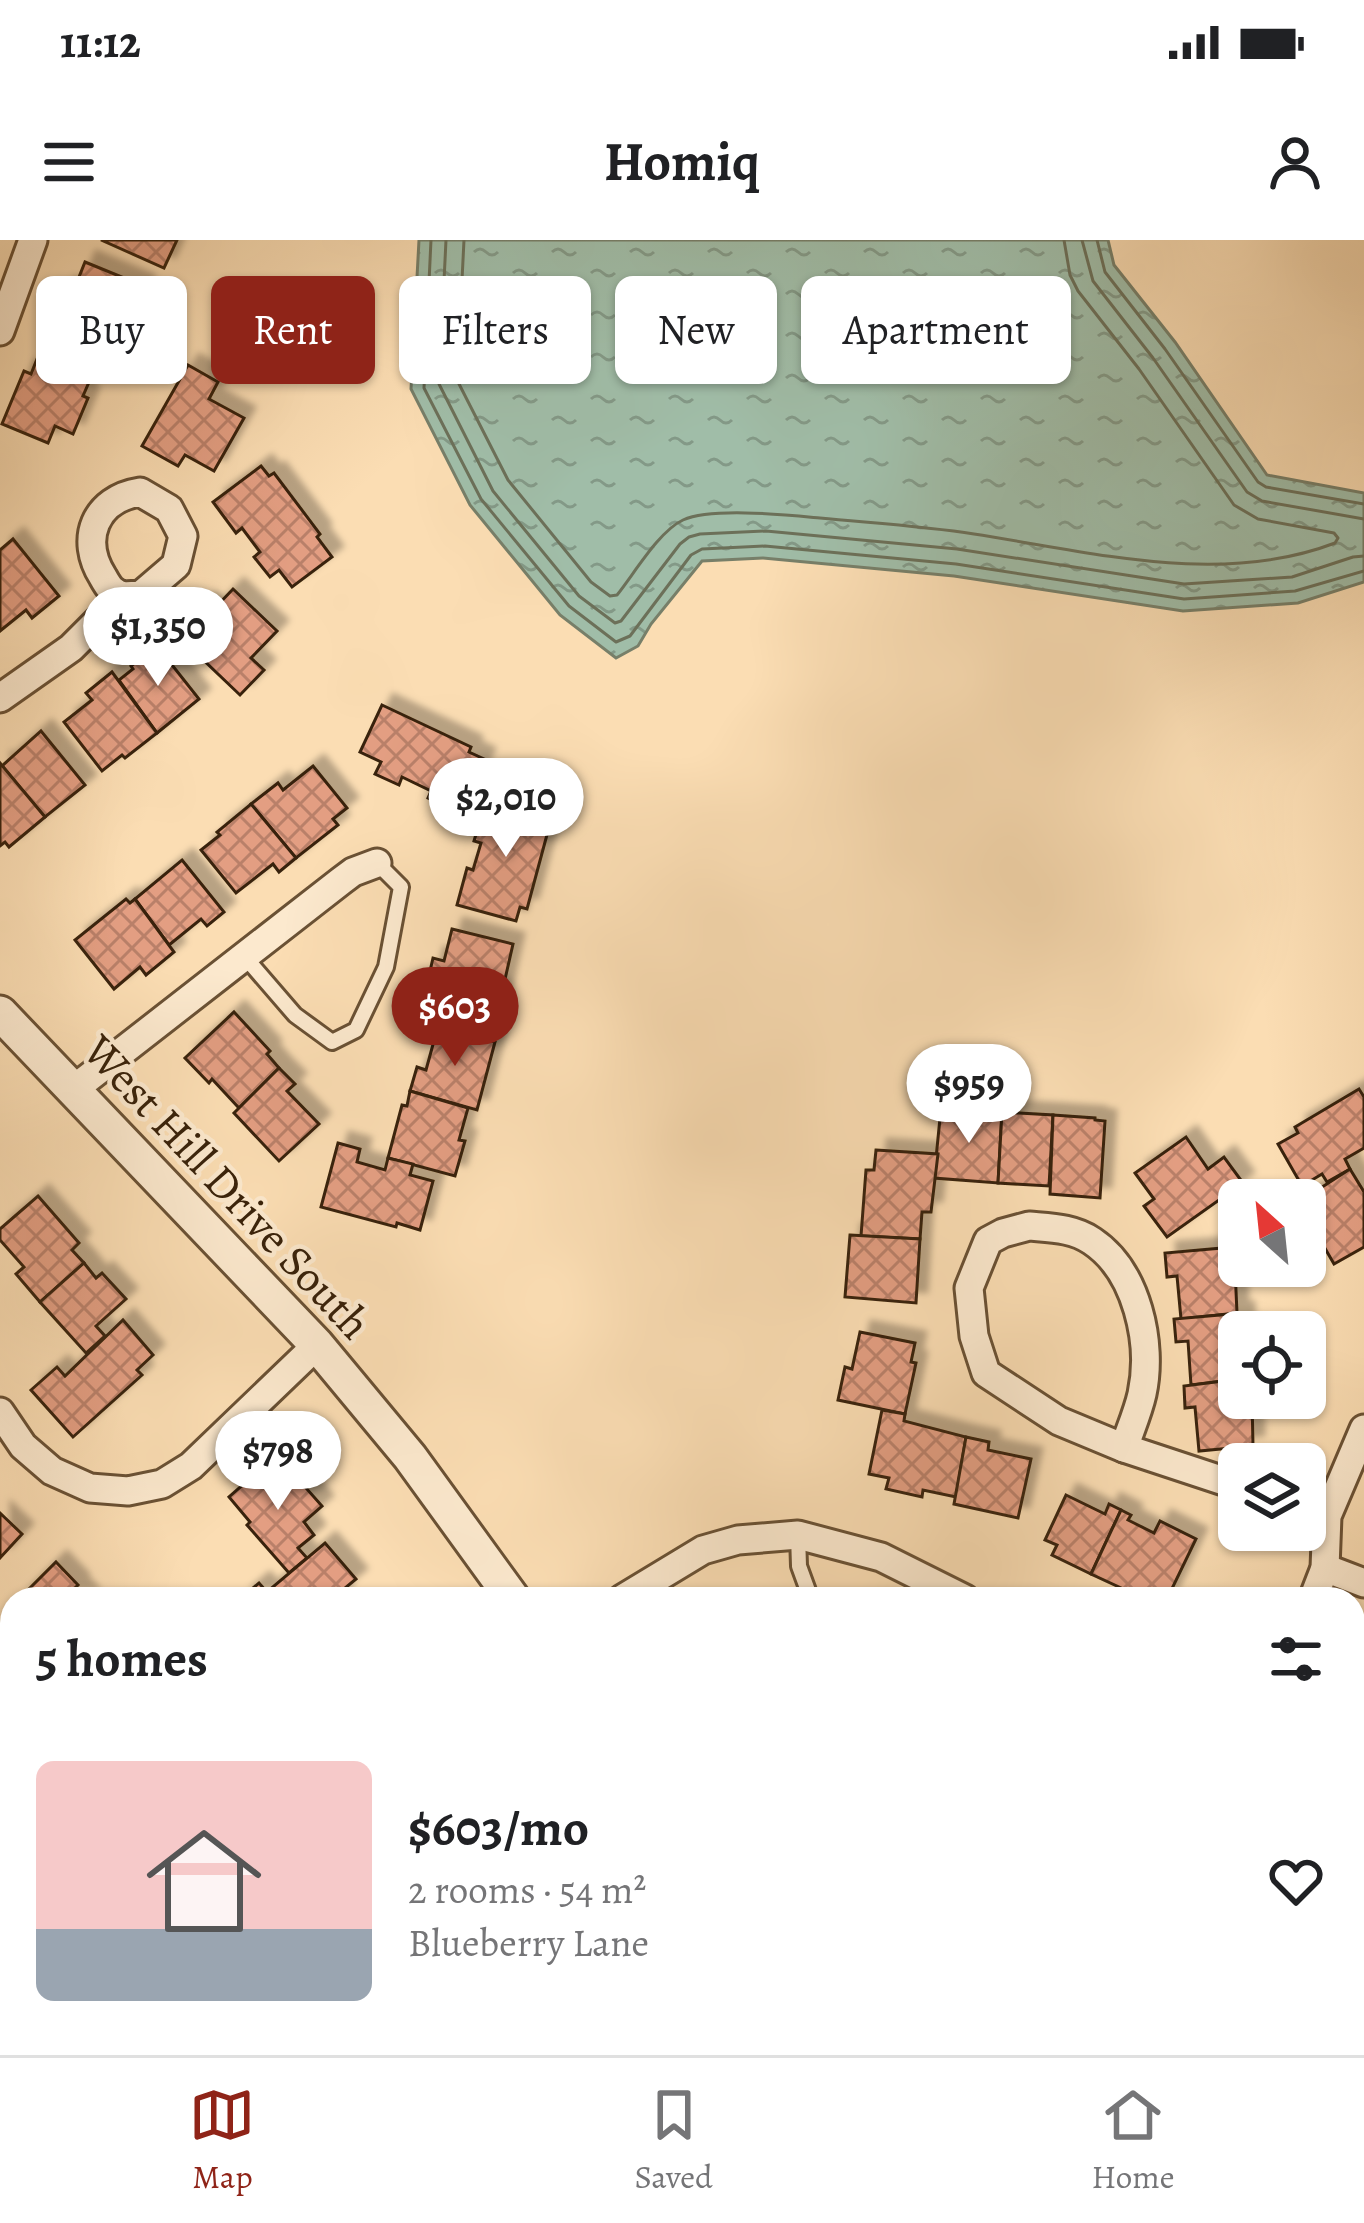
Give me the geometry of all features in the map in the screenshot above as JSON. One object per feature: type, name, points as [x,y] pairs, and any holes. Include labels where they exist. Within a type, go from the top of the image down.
[{"type":"street","points":[[0,331],[33,240]]},
{"type":"street","points":[[0,698],[71,649],[123,596]]},
{"type":"street","points":[[74,1089],[353,872],[377,863]]},
{"type":"street","name":"West Hill Drive South","points":[[0,1012],[317,1345],[410,1457],[504,1587]]},
{"type":"street","points":[[1124,1448],[1142,1393],[1146,1358],[1132,1293],[1116,1261],[1090,1239],[1063,1228],[1029,1226],[988,1240],[969,1288],[974,1336],[986,1373],[1059,1421],[1124,1448],[1218,1479]]},
{"type":"street","points":[[0,1412],[23,1446],[52,1471],[91,1487],[128,1491],[162,1484],[190,1466],[317,1345]]},
{"type":"street","points":[[1326,1495],[1364,1429]]},
{"type":"street","points":[[642,1587],[703,1550],[738,1540],[798,1535],[881,1557],[941,1587]]},
{"type":"street","points":[[1317,1587],[1324,1568],[1322,1551]]},
{"type":"street","points":[[1324,1568],[1364,1583]]},
{"type":"lane","points":[[244,956],[295,1015],[332,1042],[356,1030],[386,967],[401,887],[377,863]]},
{"type":"lane","points":[[798,1535],[799,1566],[807,1587]]},
{"type":"water","points":[[419,240],[1108,240],[1114,265],[1175,342],[1267,475],[1364,493],[1364,582],[1298,603],[1183,611],[954,576],[763,558],[702,561],[638,646],[616,658],[560,615],[470,505],[411,389],[411,384],[591,384],[591,276],[417,276]]},
{"type":"building","points":[[101,240],[177,240],[164,268]]},
{"type":"building","points":[[85,262],[119,276],[79,276]]},
{"type":"building","points":[[36,362],[36,384],[88,384],[83,396],[88,398],[73,434],[55,426],[48,443],[2,424],[24,371],[31,374]]},
{"type":"building","points":[[187,367],[217,384],[209,399],[244,418],[214,471],[185,455],[178,466],[142,446],[177,384],[187,384]]},
{"type":"building","points":[[261,466],[269,476],[274,473],[332,557],[292,587],[279,570],[270,577],[254,557],[260,552],[242,528],[236,533],[213,502]]},
{"type":"building","points":[[13,539],[59,596],[32,618],[26,610],[0,631],[0,550]]},
{"type":"building","points":[[233,589],[277,631],[251,658],[264,670],[240,695],[176,634],[205,604],[212,611]]},
{"type":"building","points":[[157,646],[199,699],[157,733],[119,680]]},
{"type":"building","points":[[112,672],[157,733],[102,771],[64,722],[92,700],[86,693]]},
{"type":"building","points":[[382,705],[471,747],[469,752],[484,759],[459,813],[428,798],[431,791],[402,777],[399,785],[375,774],[381,762],[360,752]]},
{"type":"building","points":[[41,731],[85,785],[45,817],[2,766]]},
{"type":"building","points":[[0,763],[45,817],[9,847],[5,842],[0,846]]},
{"type":"building","points":[[313,766],[347,808],[333,819],[338,825],[296,858],[251,804],[278,783],[283,790]]},
{"type":"building","points":[[501,795],[547,808],[541,829],[548,831],[527,909],[520,907],[516,921],[457,905],[467,868],[473,870],[481,843],[474,841],[482,814],[495,817]]},
{"type":"building","points":[[251,804],[296,858],[279,872],[273,864],[236,893],[201,850]]},
{"type":"building","points":[[182,860],[224,912],[207,926],[201,919],[169,945],[135,899]]},
{"type":"building","points":[[126,899],[130,903],[135,899],[174,952],[146,975],[140,967],[114,989],[75,940]]},
{"type":"building","points":[[452,929],[513,944],[498,1010],[425,993],[433,958],[444,961]]},
{"type":"building","points":[[234,1012],[270,1051],[267,1054],[279,1068],[239,1108],[185,1058]]},
{"type":"building","points":[[438,1026],[495,1042],[477,1110],[410,1091],[417,1067],[426,1070]]},
{"type":"building","points":[[279,1068],[295,1084],[287,1091],[319,1124],[279,1161],[234,1113]]},
{"type":"building","points":[[1359,1089],[1364,1097],[1364,1148],[1345,1159],[1350,1169],[1327,1182],[1322,1174],[1298,1179],[1278,1144],[1298,1133],[1295,1127]]},
{"type":"building","points":[[410,1091],[468,1108],[455,1176],[388,1158]]},
{"type":"building","points":[[941,1108],[1002,1112],[998,1183],[934,1178]]},
{"type":"building","points":[[1002,1112],[1053,1115],[1049,1186],[998,1183]]},
{"type":"building","points":[[1053,1115],[1105,1121],[1100,1198],[1050,1194]]},
{"type":"building","points":[[1186,1137],[1208,1169],[1224,1157],[1240,1179],[1218,1179],[1218,1201],[1167,1237],[1144,1206],[1154,1199],[1135,1173]]},
{"type":"building","points":[[338,1143],[360,1149],[357,1162],[385,1170],[388,1158],[413,1164],[410,1175],[433,1181],[420,1230],[321,1207]]},
{"type":"building","points":[[876,1150],[938,1154],[931,1212],[922,1212],[920,1239],[861,1236],[866,1170],[874,1170]]},
{"type":"building","points":[[1350,1169],[1364,1192],[1364,1247],[1334,1264],[1326,1250],[1326,1184]]},
{"type":"building","points":[[38,1196],[79,1243],[72,1250],[84,1263],[40,1302],[16,1274],[24,1267],[0,1240],[0,1229]]},
{"type":"building","points":[[850,1235],[920,1239],[916,1303],[845,1297]]},
{"type":"building","points":[[1218,1248],[1218,1287],[1236,1287],[1237,1311],[1181,1319],[1177,1276],[1167,1277],[1165,1253]]},
{"type":"building","points":[[84,1263],[96,1278],[102,1273],[126,1299],[96,1326],[105,1336],[86,1353],[40,1302]]},
{"type":"building","points":[[1218,1315],[1218,1382],[1191,1385],[1188,1341],[1176,1342],[1174,1319]]},
{"type":"building","points":[[123,1320],[153,1355],[137,1370],[142,1375],[73,1437],[31,1390],[57,1367],[65,1376]]},
{"type":"building","points":[[860,1332],[915,1343],[911,1362],[916,1363],[905,1414],[838,1400],[845,1367],[852,1369]]},
{"type":"building","points":[[1218,1382],[1218,1419],[1252,1419],[1253,1443],[1218,1443],[1218,1449],[1199,1451],[1195,1407],[1185,1408],[1184,1386]]},
{"type":"building","points":[[882,1410],[905,1414],[904,1421],[966,1437],[956,1497],[923,1490],[922,1497],[886,1489],[889,1478],[869,1474]]},
{"type":"building","points":[[966,1437],[989,1442],[988,1450],[1031,1459],[1018,1518],[954,1504]]},
{"type":"building","points":[[272,1459],[322,1506],[304,1522],[314,1535],[298,1548],[307,1558],[289,1573],[229,1497]]},
{"type":"building","points":[[1066,1495],[1105,1514],[1109,1504],[1121,1510],[1091,1574],[1052,1555],[1057,1545],[1045,1540]]},
{"type":"building","points":[[1121,1510],[1131,1515],[1128,1520],[1154,1533],[1160,1521],[1196,1539],[1173,1587],[1119,1587],[1091,1574]]},
{"type":"building","points":[[0,1513],[22,1534],[0,1558]]},
{"type":"building","points":[[325,1543],[356,1579],[346,1587],[273,1587]]},
{"type":"building","points":[[56,1562],[78,1585],[76,1587],[31,1587]]}]
